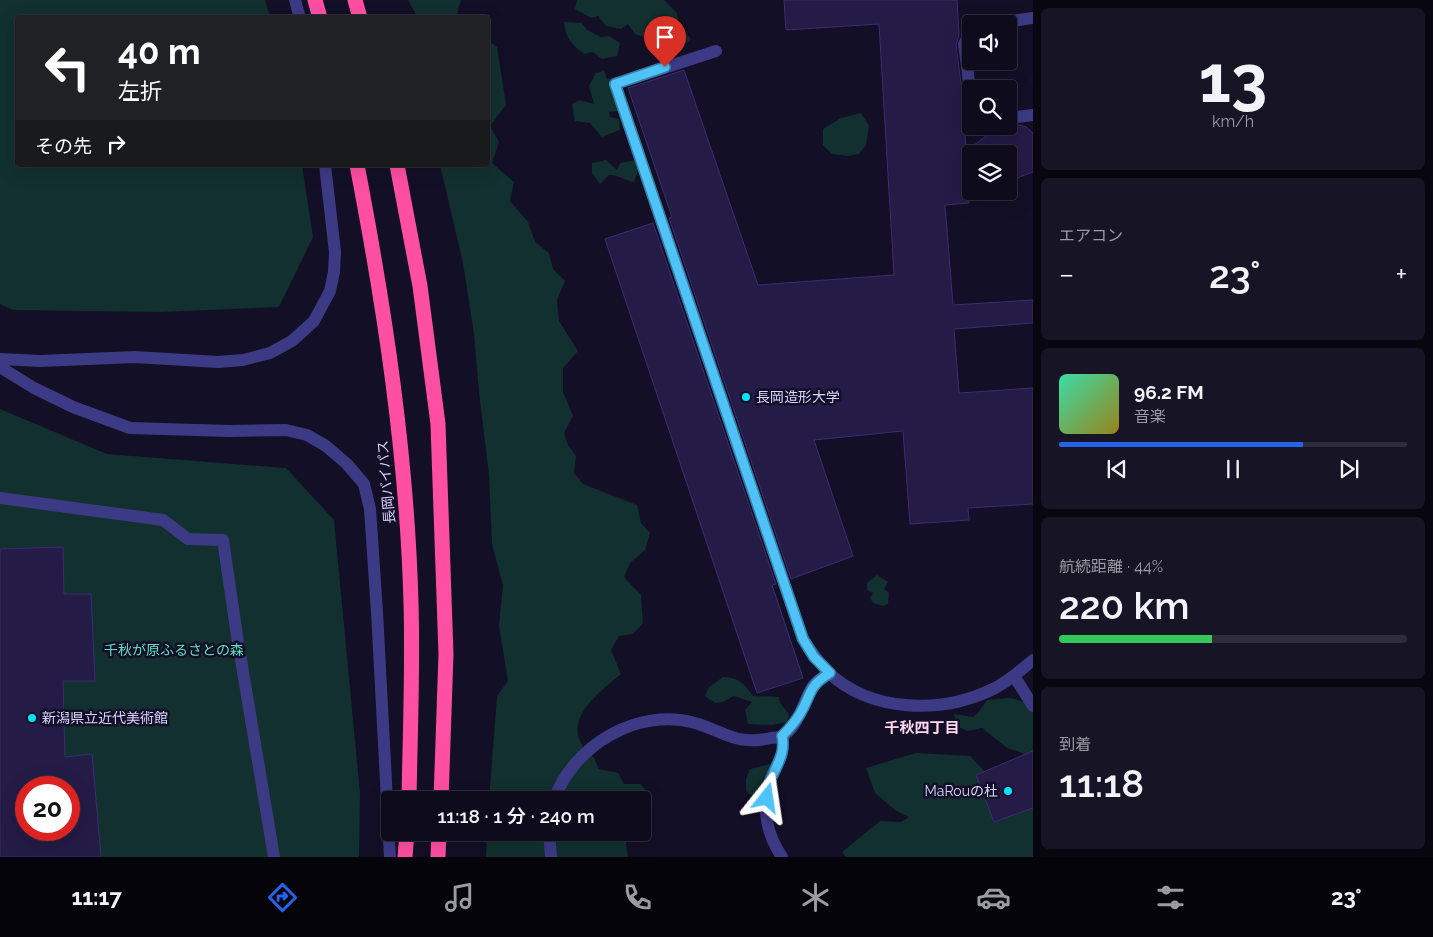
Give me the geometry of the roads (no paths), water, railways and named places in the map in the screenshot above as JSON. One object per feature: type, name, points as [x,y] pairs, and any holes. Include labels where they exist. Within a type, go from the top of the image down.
[{"type":"highway","points":[[315,0],[319,15]]},
{"type":"highway","points":[[355,0],[359,15]]},
{"type":"highway","name":"長岡バイパス","points":[[357,167],[395,391],[404,488],[411,604],[409,791]]},
{"type":"highway","points":[[398,167],[420,286],[438,424],[446,654],[441,791]]},
{"type":"highway","points":[[405,857],[406,841]]},
{"type":"highway","points":[[438,857],[439,841]]},
{"type":"street","points":[[295,0],[299,15]]},
{"type":"street","points":[[1017,20],[1033,18]]},
{"type":"street","points":[[716,50],[615,84],[803,639],[814,657],[847,686],[865,695],[905,706],[950,703],[973,698],[995,688],[1014,676],[1033,660]]},
{"type":"street","points":[[1017,117],[1033,115]]},
{"type":"street","points":[[0,359],[40,361],[135,357],[218,362],[244,360],[270,353],[292,341],[314,321],[330,290],[334,272],[335,252],[325,167]]},
{"type":"street","points":[[0,367],[34,388],[73,407],[130,428],[229,431],[286,430],[307,435],[326,446],[347,464],[364,484],[370,509],[390,857]]},
{"type":"street","points":[[0,498],[162,520],[188,539],[223,540],[236,636],[274,857]]},
{"type":"street","points":[[557,791],[572,766],[587,751],[617,732],[636,724],[658,720],[681,720],[695,723],[748,742],[782,736],[800,715],[810,690],[818,681],[830,673]]},
{"type":"street","points":[[1014,676],[1033,706]]},
{"type":"street","points":[[782,736],[784,746],[782,757],[769,783],[765,813],[774,845],[782,857]]},
{"type":"street","points":[[550,841],[551,857]]},
{"type":"place","name":"長岡造形大学","points":[[746,397]]},
{"type":"place","name":"新潟県立近代美術館","points":[[32,718]]},
{"type":"place","name":"MaRouの杜","points":[[1008,791]]},
{"type":"district","name":"千秋四丁目","points":[[922,728]]},
{"type":"park label","name":"千秋が原ふるさとの森","points":[[174,650]]}]
